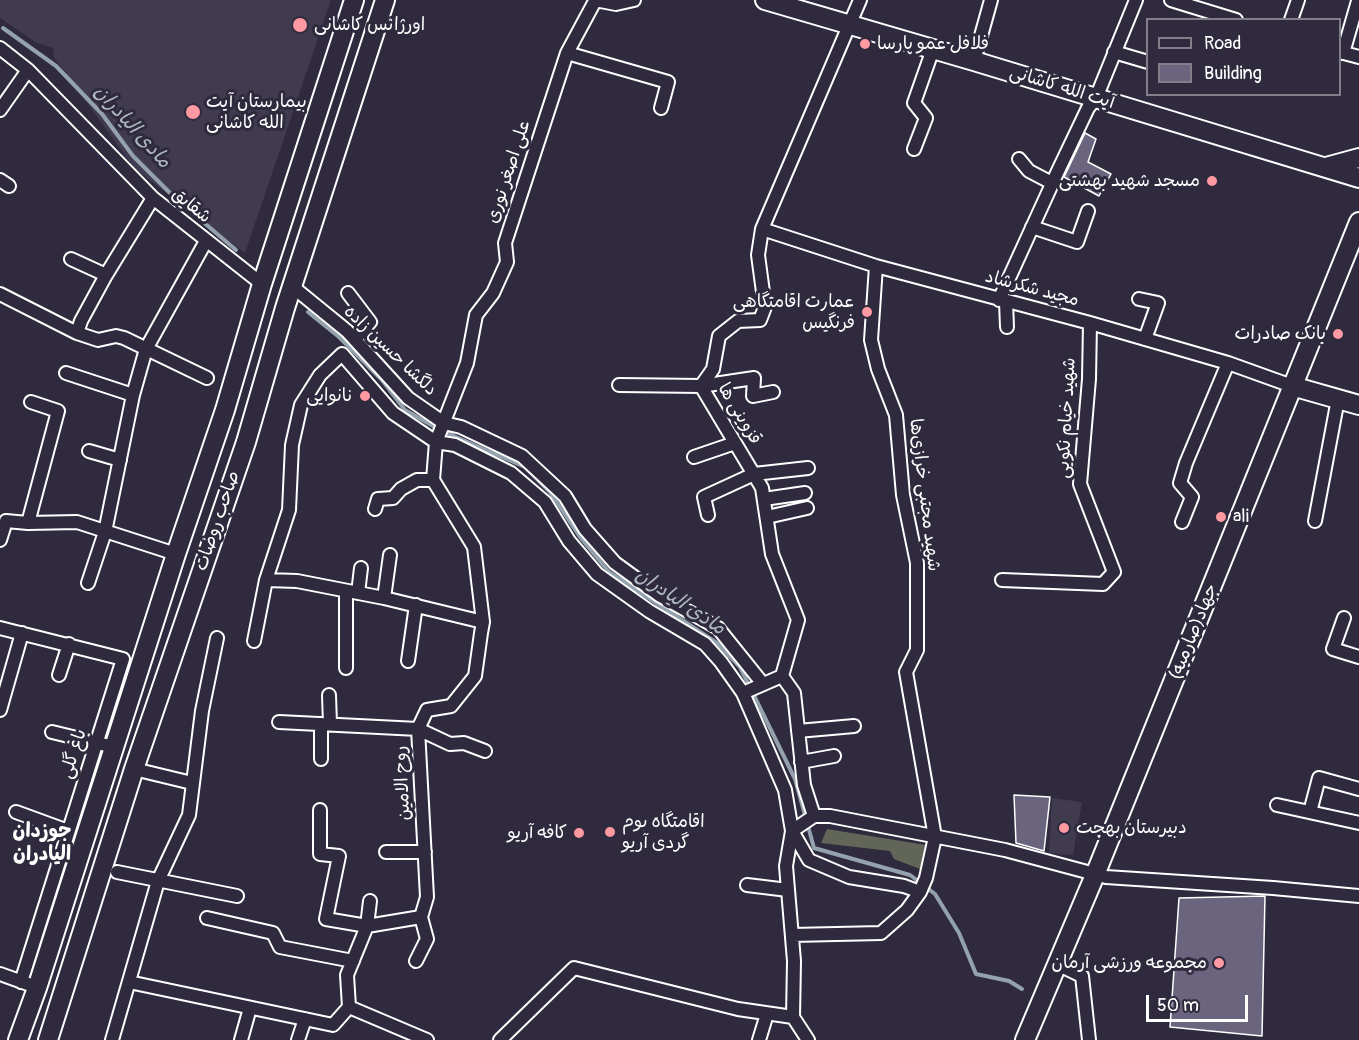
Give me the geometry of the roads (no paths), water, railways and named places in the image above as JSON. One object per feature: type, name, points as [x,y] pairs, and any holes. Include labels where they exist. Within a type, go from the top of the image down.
[{"type":"street","name":"صاحب روضات","points":[[18,1040],[29,985],[105,744],[176,554],[225,410],[262,284],[354,0]]},
{"type":"street","name":"صاحب روضات","points":[[48,1040],[134,769],[246,442],[292,287],[385,0]]},
{"type":"street","points":[[595,0],[616,4],[634,0]]},
{"type":"street","name":"علی اصغر نوری","points":[[436,442],[467,363],[477,315],[493,293],[507,262],[505,243],[567,53],[595,0]]},
{"type":"street","name":"آیت الله کاشانی","points":[[765,0],[1359,178]]},
{"type":"street","name":"قزوینی ها","points":[[782,676],[798,620],[772,554],[762,488],[701,386],[713,369],[719,336],[738,321],[760,320],[765,307],[758,255],[762,229],[860,0]]},
{"type":"street","points":[[974,61],[991,0]]},
{"type":"street","points":[[1007,327],[1002,301],[1052,183],[1088,108],[1096,98],[1136,0]]},
{"type":"street","points":[[1170,0],[1229,18]]},
{"type":"street","points":[[1292,18],[1298,0]]},
{"type":"street","points":[[1358,1],[1341,52],[1359,57]]},
{"type":"street","name":"شقایق","points":[[0,48],[28,70],[153,198],[262,284]]},
{"type":"street","points":[[914,149],[926,118],[914,104],[933,49]]},
{"type":"street","points":[[1114,52],[1146,61]]},
{"type":"street","points":[[567,53],[668,82],[661,108]]},
{"type":"street","points":[[0,111],[28,70]]},
{"type":"street","points":[[1323,168],[1359,158]]},
{"type":"street","points":[[1018,159],[1029,171],[1052,183]]},
{"type":"street","points":[[77,333],[106,275],[153,198]]},
{"type":"street","points":[[1032,227],[1077,242],[1088,212]]},
{"type":"street","name":"جهاد(صارمیه)","points":[[1025,1040],[1095,875],[1359,222]]},
{"type":"street","name":"مجید شکرشاد","points":[[762,229],[876,266],[1228,363],[1292,386]]},
{"type":"street","points":[[88,583],[105,532],[133,395],[146,349],[206,241]]},
{"type":"street","points":[[71,259],[106,275]]},
{"type":"street","name":"شهید مجتبی خرازی‌ها","points":[[876,266],[871,339],[878,369],[896,415],[903,495],[917,563],[917,650],[906,672],[935,837]]},
{"type":"street","name":"دلگشا حسین زاده","points":[[292,287],[356,340],[408,398],[444,423],[461,427],[522,456],[565,496],[585,529],[615,563],[659,595],[718,628],[763,684]]},
{"type":"street","points":[[348,293],[370,322],[356,340]]},
{"type":"street","points":[[0,294],[77,333],[98,340],[116,336],[124,338],[207,378]]},
{"type":"street","points":[[1139,299],[1158,303],[1145,339]]},
{"type":"street","name":"شهید خیام نکویی","points":[[1002,580],[1103,584],[1114,572],[1080,484],[1089,379],[1089,323]]},
{"type":"street","name":"دلگشا حسین زاده","points":[[267,580],[289,510],[292,445],[301,405],[320,375],[342,354],[393,413],[436,442],[455,445],[511,473],[545,502],[569,541],[597,574],[649,611],[705,644],[742,693],[785,790],[792,831]]},
{"type":"street","points":[[1182,522],[1192,497],[1180,483],[1186,463],[1228,363]]},
{"type":"street","points":[[66,373],[133,395]]},
{"type":"street","points":[[619,385],[701,386],[754,378],[753,396],[773,392]]},
{"type":"street","points":[[1292,386],[1359,405]]},
{"type":"street","points":[[393,413],[408,398]]},
{"type":"street","points":[[1315,521],[1338,399]]},
{"type":"street","points":[[28,523],[58,411],[31,402]]},
{"type":"street","points":[[225,410],[225,439],[234,447],[246,442]]},
{"type":"street","points":[[375,509],[378,499],[393,498],[401,489],[417,480],[434,480],[436,442]]},
{"type":"street","points":[[694,457],[735,443]]},
{"type":"street","points":[[89,451],[120,460]]},
{"type":"street","points":[[205,468],[216,470],[225,480],[227,493]]},
{"type":"street","points":[[708,515],[704,497],[754,474],[808,468]]},
{"type":"street","name":"روح الامین","points":[[416,961],[427,939],[421,917],[427,897],[418,729],[427,710],[451,706],[475,676],[483,622],[474,547],[434,480]]},
{"type":"street","points":[[764,499],[805,493]]},
{"type":"street","points":[[767,517],[807,508]]},
{"type":"street","points":[[0,540],[6,521],[77,522],[176,554]]},
{"type":"street","points":[[384,598],[390,555]]},
{"type":"street","points":[[346,668],[352,592],[361,567]]},
{"type":"street","points":[[254,641],[267,580],[297,581],[416,605],[483,622]]},
{"type":"street","points":[[408,661],[416,605]]},
{"type":"street","points":[[1344,618],[1334,649],[1359,657]]},
{"type":"street","name":"باغ گلی","points":[[0,628],[123,659],[105,744],[68,831],[29,985]]},
{"type":"street","points":[[0,710],[22,633]]},
{"type":"street","points":[[112,1040],[158,881],[189,815],[206,689],[217,638]]},
{"type":"street","points":[[59,675],[69,644]]},
{"type":"street","points":[[742,693],[782,676],[794,693],[804,785],[814,816]]},
{"type":"street","points":[[321,759],[329,695]]},
{"type":"street","points":[[279,722],[418,729],[450,744],[464,743],[485,751]]},
{"type":"street","points":[[798,731],[854,726]]},
{"type":"street","points":[[52,732],[105,744]]},
{"type":"street","points":[[801,762],[834,756]]},
{"type":"street","points":[[134,769],[192,783]]},
{"type":"street","points":[[1310,812],[1319,778],[1359,789]]},
{"type":"street","points":[[1277,805],[1359,823]]},
{"type":"street","points":[[320,810],[320,854],[339,856],[326,919],[368,926],[421,917]]},
{"type":"street","points":[[16,812],[68,831]]},
{"type":"street","points":[[808,1040],[793,1017],[794,961],[786,866],[792,831],[814,816],[830,816],[1005,850],[1095,875],[1359,896]]},
{"type":"street","points":[[792,831],[809,860],[849,877],[904,886],[920,892]]},
{"type":"street","points":[[792,935],[881,933],[907,909],[920,892],[926,878],[935,837]]},
{"type":"street","points":[[386,852],[425,852]]},
{"type":"street","points":[[117,872],[237,896]]},
{"type":"street","points":[[747,885],[788,890]]},
{"type":"street","points":[[129,982],[333,1025],[350,1007],[347,975],[368,926],[370,901]]},
{"type":"street","points":[[207,918],[273,933],[280,947],[353,961]]},
{"type":"street","points":[[1057,964],[1082,976],[1089,1040]]},
{"type":"street","points":[[509,1037],[574,968],[738,1010],[793,1017]]},
{"type":"street","points":[[0,974],[29,985]]},
{"type":"street","points":[[350,1007],[427,1040]]},
{"type":"street","points":[[241,1040],[250,1008]]},
{"type":"street","points":[[759,1040],[767,1014]]},
{"type":"street","points":[[298,1040],[305,1019]]},
{"type":"waterway","name":"مادی الیادران","points":[[3,28],[56,66],[102,114],[133,156],[174,197],[236,250]]},
{"type":"waterway","name":"مادی الیادران","points":[[308,312],[339,337],[382,380],[405,410],[440,430],[525,467],[550,492],[580,537],[609,572],[717,643],[740,667],[795,779],[814,848],[910,875],[935,894],[959,933],[976,974],[1009,981],[1022,989]]},
{"type":"place","name":"اورژانس کاشانی","points":[[300,25]]},
{"type":"place","name":"فلافل عمو پارسا","points":[[865,44]]},
{"type":"place","name":"بیمارستان آیت الله کاشانی","points":[[193,112]]},
{"type":"place","name":"مسجد شهید بهشتی","points":[[1212,181]]},
{"type":"place","name":"عمارت اقامتگاهی فرنگیس","points":[[867,312]]},
{"type":"place","name":"بانک صادرات","points":[[1338,334]]},
{"type":"place","name":"نانوایی","points":[[365,396]]},
{"type":"place","name":"ali","points":[[1221,517]]},
{"type":"place","name":"دبیرستان بهجت","points":[[1064,828]]},
{"type":"place","name":"اقامتگاه بوم گردی آریو","points":[[610,832]]},
{"type":"place","name":"کافه آریو","points":[[579,833]]},
{"type":"place","name":"مجموعه ورزشی آرمان","points":[[1219,963]]},
{"type":"district","name":"جوزدان الیادران","points":[[42,844]]}]
